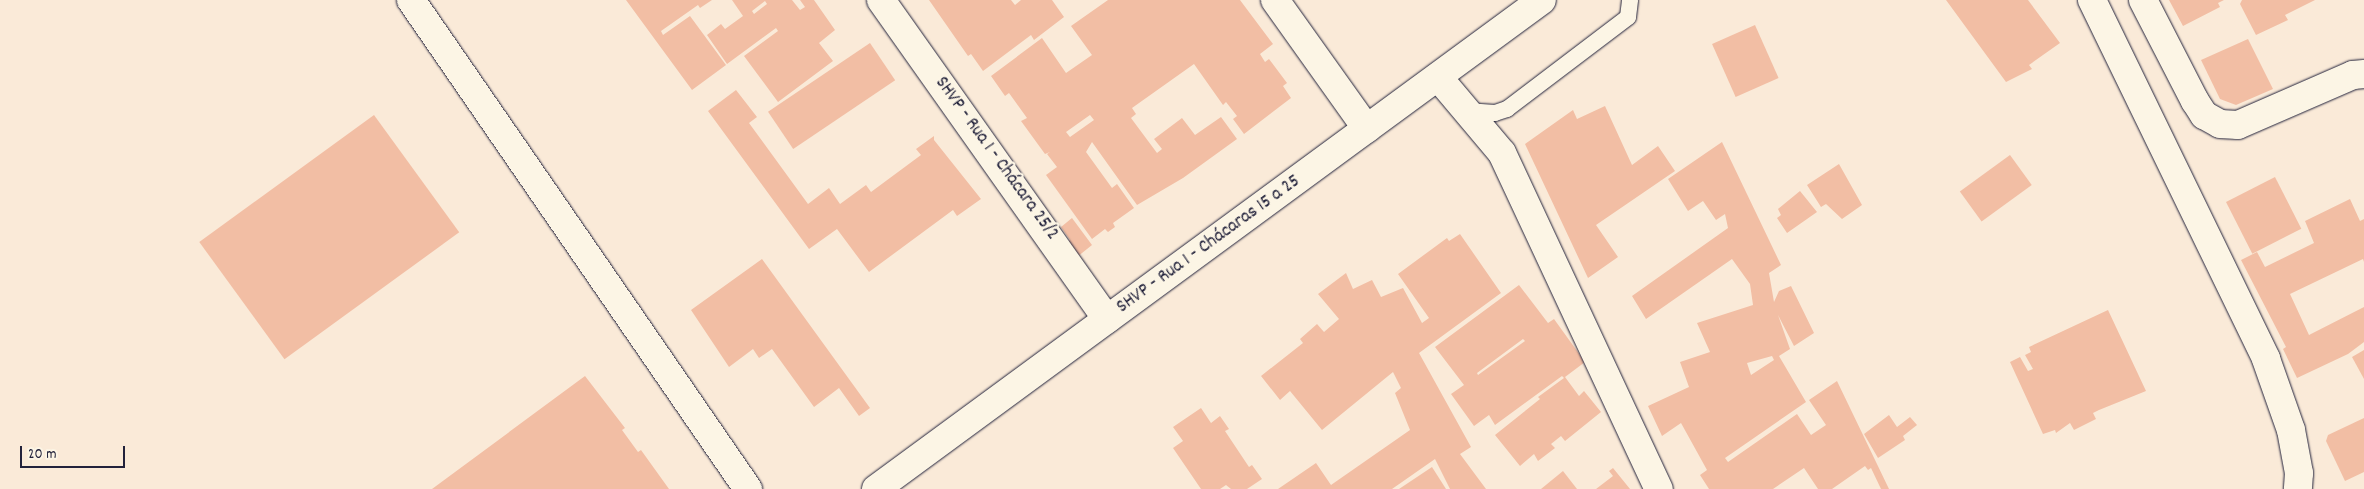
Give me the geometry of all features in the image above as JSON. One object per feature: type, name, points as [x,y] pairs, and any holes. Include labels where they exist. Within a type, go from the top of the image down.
[{"type":"street","points":[[411,0],[748,489]]},
{"type":"street","name":"SHVP - Rua 1 - Chácara 25/2","points":[[881,0],[1108,319]]},
{"type":"street","points":[[1275,0],[1367,129]]},
{"type":"street","name":"SHVP - Rua 1 - Chácaras 15 a 25","points":[[876,489],[1542,0]]},
{"type":"street","points":[[2092,0],[2266,359],[2292,430],[2299,473],[2298,489]]},
{"type":"street","points":[[2143,0],[2195,101],[2204,115],[2220,124],[2238,125],[2353,75],[2364,74]]},
{"type":"street","points":[[1438,77],[1502,153],[1660,489]]},
{"type":"lane","points":[[1466,111],[1495,113],[1507,109],[1628,17],[1630,0]]},
{"type":"building","points":[[626,0],[712,0],[700,8],[698,5],[661,31],[663,35],[690,16],[726,65],[692,90]]},
{"type":"building","points":[[732,0],[792,0],[800,10],[805,7],[800,0],[814,0],[835,30],[819,43],[833,61],[778,102],[744,56],[778,31],[776,28],[727,64],[707,35],[721,24],[725,29],[743,16]],"holes":[[[765,1],[767,4],[754,14],[752,11]]]},
{"type":"building","points":[[929,0],[1011,0],[1015,5],[1021,0],[1052,0],[1064,17],[1034,40],[1031,35],[983,71],[971,54],[968,56]]},
{"type":"building","points":[[1108,0],[1240,0],[1273,44],[1260,54],[1265,62],[1269,59],[1287,83],[1283,86],[1291,98],[1244,134],[1233,119],[1237,116],[1226,102],[1223,105],[1194,64],[1132,108],[1136,114],[1131,118],[1157,153],[1162,149],[1154,139],[1182,118],[1195,135],[1221,117],[1237,139],[1183,178],[1137,205],[1092,142],[1086,152],[1112,188],[1117,184],[1134,208],[1113,223],[1115,227],[1108,232],[1105,229],[1092,239],[1046,175],[1057,167],[1047,154],[1050,152],[1045,154],[1021,121],[1027,118],[1009,93],[1005,96],[991,76],[1042,38],[1066,73],[1092,55],[1071,26]],"holes":[[[1090,115],[1094,120],[1070,137],[1066,132]]]},
{"type":"building","points":[[1946,0],[2028,0],[2060,43],[2029,65],[2032,69],[2006,82]]},
{"type":"building","points":[[2169,0],[2224,0],[2218,3],[2220,7],[2183,26]]},
{"type":"building","points":[[2242,0],[2315,0],[2285,15],[2288,20],[2256,35],[2240,4]]},
{"type":"building","points":[[1755,25],[1779,78],[1736,97],[1712,44]]},
{"type":"building","points":[[2248,39],[2273,89],[2236,105],[2220,99],[2201,60]]},
{"type":"building","points":[[870,43],[895,80],[793,149],[768,112]]},
{"type":"building","points":[[736,90],[757,117],[749,123],[808,204],[829,188],[840,204],[866,185],[871,192],[921,155],[916,149],[934,136],[934,140],[981,199],[957,216],[953,210],[869,272],[837,229],[809,249],[708,111]]},
{"type":"building","points":[[1605,106],[1632,165],[1658,146],[1675,171],[1596,225],[1618,257],[1588,278],[1525,144],[1573,110],[1577,119]]},
{"type":"building","points":[[374,115],[459,232],[284,359],[199,242]]},
{"type":"building","points":[[1722,142],[1781,265],[1769,273],[1774,302],[1779,291],[1791,286],[1814,333],[1794,346],[1778,315],[1790,349],[1779,356],[1806,402],[1725,458],[1728,462],[1797,414],[1811,435],[1826,425],[1809,400],[1837,381],[1889,489],[1881,489],[1871,468],[1868,470],[1865,466],[1832,489],[1818,489],[1804,468],[1773,489],[1709,489],[1700,475],[1707,470],[1681,423],[1662,436],[1648,406],[1689,387],[1680,362],[1710,352],[1697,323],[1753,305],[1750,284],[1732,259],[1646,319],[1632,296],[1728,228],[1725,214],[1716,220],[1703,201],[1688,211],[1668,179]],"holes":[[[1772,356],[1774,360],[1751,375],[1747,363]]]},
{"type":"building","points":[[2010,155],[2032,185],[1982,221],[1960,191]]},
{"type":"building","points":[[1839,164],[1862,205],[1842,219],[1826,204],[1821,207],[1807,185]]},
{"type":"building","points":[[2275,177],[2301,229],[2252,254],[2226,202]]},
{"type":"building","points":[[1800,191],[1817,212],[1787,233],[1777,218],[1781,215],[1778,209]]},
{"type":"building","points":[[2350,199],[2360,221],[2364,219],[2364,262],[2363,259],[2290,294],[2309,335],[2364,307],[2364,342],[2348,354],[2297,378],[2283,349],[2286,347],[2241,260],[2257,252],[2265,267],[2314,243],[2305,221]]},
{"type":"building","points":[[1072,218],[1092,245],[1077,257],[1066,243],[1070,240],[1061,227]]},
{"type":"building","points":[[1460,234],[1501,293],[1419,353],[1471,447],[1460,454],[1486,489],[1450,489],[1435,459],[1392,489],[1278,489],[1316,463],[1331,485],[1410,430],[1395,393],[1401,388],[1393,372],[1322,430],[1290,391],[1280,400],[1261,376],[1303,343],[1300,339],[1317,324],[1324,332],[1339,319],[1318,294],[1346,273],[1353,289],[1372,280],[1381,297],[1403,288],[1422,323],[1429,318],[1398,274],[1447,238],[1449,241]]},
{"type":"building","points":[[762,259],[870,408],[859,416],[839,388],[814,407],[772,349],[759,358],[753,349],[729,367],[691,310]]},
{"type":"building","points":[[1519,285],[1548,323],[1554,319],[1585,362],[1565,377],[1579,396],[1584,391],[1601,412],[1565,441],[1561,436],[1551,444],[1555,448],[1538,461],[1534,454],[1520,466],[1495,435],[1540,399],[1538,397],[1564,378],[1562,376],[1495,425],[1489,415],[1474,426],[1451,394],[1464,385],[1435,347]],"holes":[[[1523,339],[1525,341],[1478,375],[1477,373]]]},
{"type":"building","points":[[2108,310],[2146,391],[2093,413],[2096,419],[2074,430],[2070,423],[2056,433],[2055,430],[2043,434],[2010,362],[2020,357],[2028,371],[2033,369],[2025,355],[2031,352],[2029,347]]},
{"type":"building","points":[[2364,350],[2364,379],[2352,357]]},
{"type":"building","points":[[585,376],[625,428],[622,430],[638,452],[641,450],[669,489],[432,489]]},
{"type":"building","points":[[1201,408],[1211,423],[1220,416],[1229,429],[1225,431],[1249,467],[1252,465],[1262,479],[1247,489],[1231,489],[1226,485],[1220,489],[1201,489],[1173,448],[1183,441],[1173,427]]},
{"type":"building","points":[[1889,415],[1897,427],[1910,417],[1917,425],[1903,436],[1905,440],[1878,458],[1864,434]]},
{"type":"building","points":[[2364,418],[2364,472],[2345,481],[2326,441],[2328,435]]},
{"type":"building","points":[[1432,467],[1446,489],[1399,489]]},
{"type":"building","points":[[1613,468],[1630,489],[1596,489],[1613,476],[1609,471]]},
{"type":"building","points":[[1563,471],[1577,489],[1541,489]]}]
